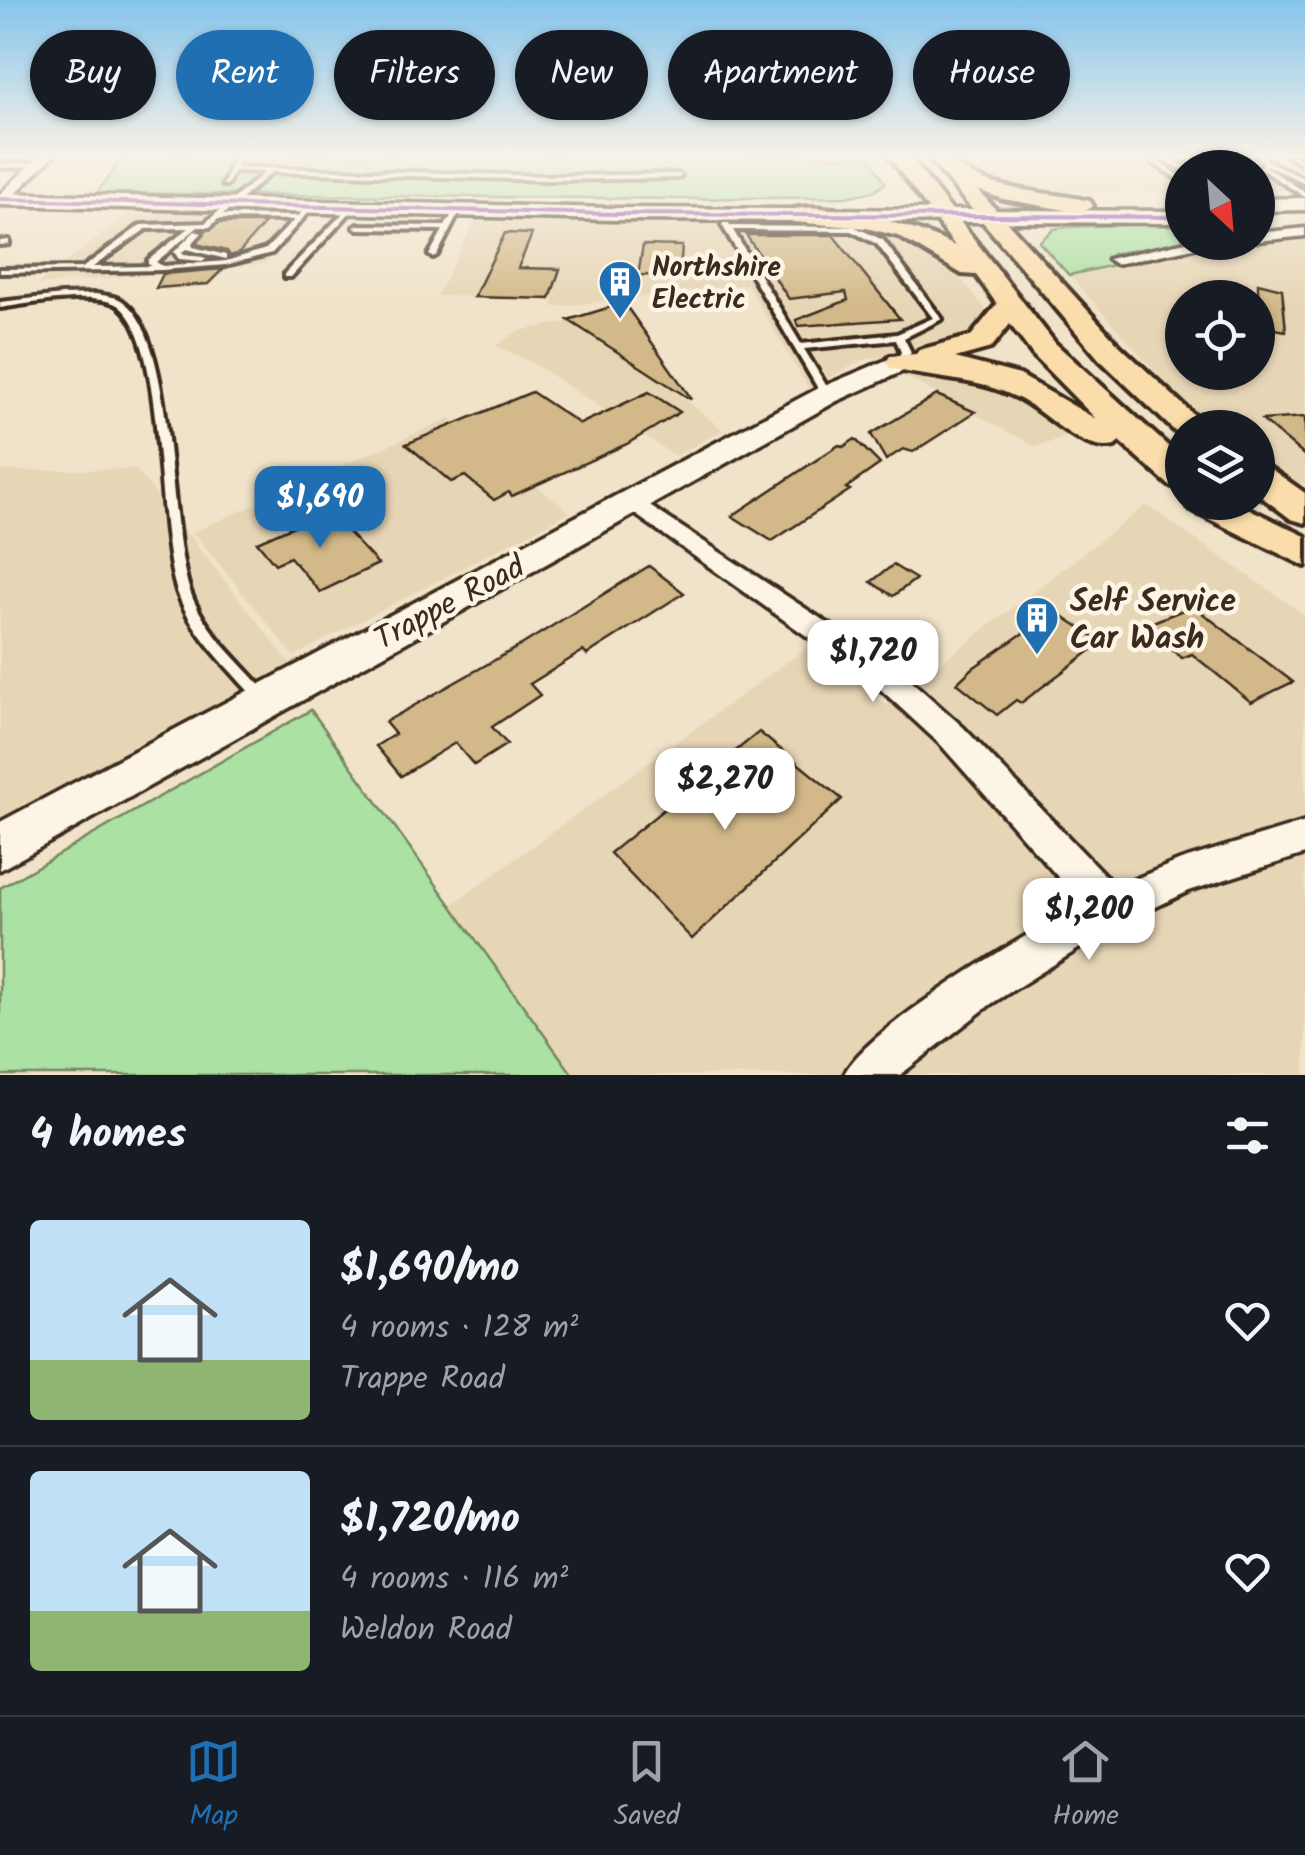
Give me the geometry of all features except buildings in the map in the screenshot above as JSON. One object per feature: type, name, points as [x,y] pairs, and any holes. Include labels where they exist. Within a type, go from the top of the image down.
[{"type":"main road","points":[[253,206],[305,212],[351,206]]},
{"type":"main road","points":[[361,206],[574,206]]},
{"type":"main road","points":[[904,206],[942,210]]},
{"type":"main road","points":[[939,206],[1002,297],[1078,385],[1165,461]]},
{"type":"main road","points":[[980,206],[1135,378],[1171,410]]},
{"type":"main road","points":[[1059,206],[1084,212],[1165,206]]},
{"type":"main road","points":[[518,208],[724,221],[942,210],[1165,216]]},
{"type":"main road","points":[[1054,290],[1028,244],[1030,238],[1084,212]]},
{"type":"main road","points":[[793,215],[865,221],[913,232],[936,242],[1002,297]]},
{"type":"main road","points":[[1275,217],[1305,216]]},
{"type":"main road","points":[[900,349],[980,342],[1002,297]]},
{"type":"main road","points":[[900,349],[1017,383],[1050,400],[1165,478]]},
{"type":"main road","name":"Trappe Road","points":[[0,847],[827,395],[900,349]]},
{"type":"main road","points":[[1238,520],[1305,568]]},
{"type":"main road","points":[[1241,520],[1305,553]]},
{"type":"street","points":[[1275,235],[1305,232]]},
{"type":"street","points":[[1116,259],[1165,251]]},
{"type":"street","points":[[633,502],[837,640],[902,690],[1012,798],[1112,910]]},
{"type":"street","points":[[866,1075],[982,986],[1112,910],[1180,878],[1305,838]]},
{"type":"lane","points":[[162,268],[151,262],[154,258],[230,206]]},
{"type":"lane","points":[[288,275],[352,206]]},
{"type":"lane","points":[[433,255],[459,208]]},
{"type":"lane","points":[[216,217],[305,212]]},
{"type":"lane","points":[[202,224],[178,252],[182,257],[226,257],[258,250],[286,223],[305,212]]},
{"type":"lane","points":[[0,270],[162,268],[249,259],[269,252],[305,212]]},
{"type":"lane","points":[[724,221],[852,229],[880,242],[938,319],[900,349],[799,347]]},
{"type":"lane","points":[[724,221],[827,395]]},
{"type":"lane","points":[[84,270],[144,227],[202,224]]},
{"type":"lane","points":[[358,227],[448,228]]},
{"type":"lane","points":[[0,305],[102,299],[119,302],[138,322],[152,363],[166,514],[174,564],[185,599],[266,702]]},
{"type":"shaded area","points":[[133,209],[313,212],[266,263],[37,285]]},
{"type":"shaded area","points":[[478,215],[865,224],[934,245],[984,307],[991,322],[985,333],[949,349],[866,359],[808,388],[747,284],[553,307],[554,298],[437,296]]},
{"type":"shaded area","points":[[1305,238],[1305,483],[1292,485],[1275,472],[1275,410],[1196,410],[1171,390],[1275,390],[1275,280],[1165,280],[1165,383],[1069,275],[1165,257],[1165,260],[1275,260],[1275,242]]},
{"type":"shaded area","points":[[578,320],[607,336],[723,430],[675,456],[531,362],[496,346],[518,331]]},
{"type":"shaded area","points":[[930,369],[1000,379],[1067,430],[1067,437],[1036,447],[900,374]]},
{"type":"shaded area","points":[[450,418],[570,512],[294,656],[193,532]]},
{"type":"shaded area","points":[[136,469],[291,664],[0,819],[0,471]]},
{"type":"shaded area","points":[[1146,505],[1305,615],[1305,1075],[565,1075],[446,909],[809,646],[886,705]]},
{"type":"green space","points":[[1165,224],[1165,245],[1112,254],[1110,258],[1115,261],[1109,262],[1114,265],[1069,275],[1039,242],[1054,229]]},
{"type":"green space","points":[[311,710],[573,1075],[0,1075],[0,888]]},
{"type":"transit line","points":[[293,206],[613,214],[1165,217]]},
{"type":"place","name":"Northshire Electric","points":[[620,320]]},
{"type":"place","name":"Self Service Car Wash","points":[[1037,656]]}]
